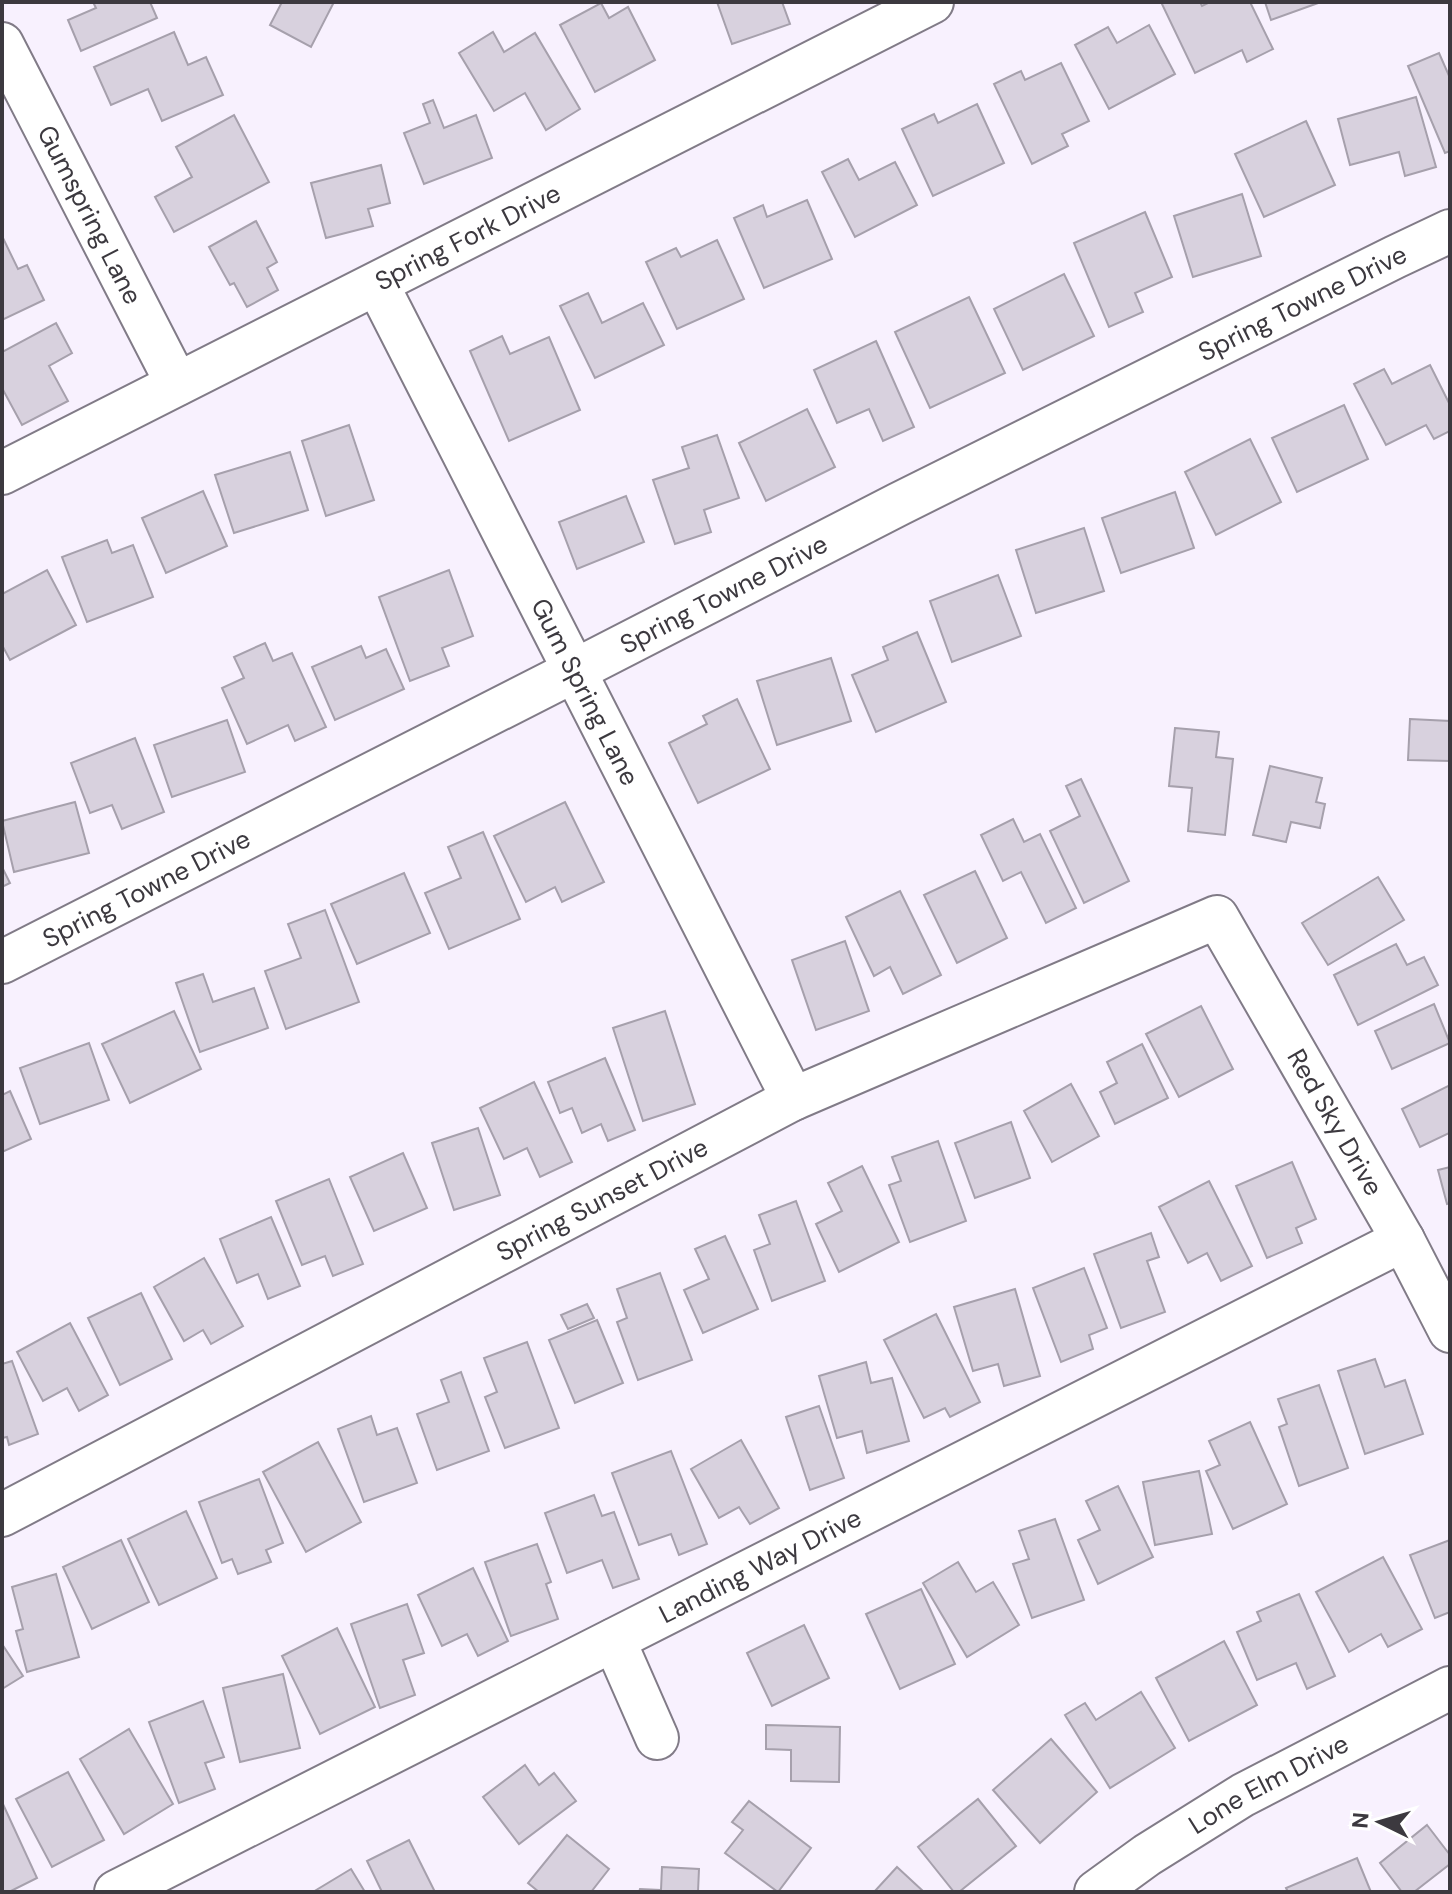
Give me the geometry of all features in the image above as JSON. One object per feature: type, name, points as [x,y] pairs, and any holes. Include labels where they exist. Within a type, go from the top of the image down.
[{"type":"street","name":"Spring Fork Drive","points":[[2,473],[377,284],[905,8]]},
{"type":"street","name":"Gumspring Lane","points":[[2,44],[177,384]]},
{"type":"street","name":"Spring Towne Drive","points":[[2,962],[899,504],[1450,231]]},
{"type":"street","name":"Gum Spring Lane","points":[[377,284],[793,1099]]},
{"type":"street","name":"Spring Sunset Drive","points":[[2,1515],[793,1099],[1217,917]]},
{"type":"street","name":"Red Sky Drive","points":[[1217,917],[1403,1240],[1450,1331]]},
{"type":"street","name":"Landing Way Drive","points":[[116,1892],[1403,1240]]},
{"type":"street","points":[[614,1640],[657,1738]]},
{"type":"street","name":"Lone Elm Drive","points":[[1096,1892],[1147,1855],[1243,1795],[1450,1688]]},
{"type":"building","points":[[93,2],[150,2],[157,18],[81,51],[68,20],[96,8]]},
{"type":"building","points":[[282,2],[334,2],[311,47],[270,25]]},
{"type":"building","points":[[717,2],[782,2],[790,24],[732,44]]},
{"type":"building","points":[[1161,2],[1200,2],[1202,6],[1210,2],[1250,2],[1273,49],[1247,62],[1242,50],[1195,73]]},
{"type":"building","points":[[1265,2],[1321,2],[1271,20]]},
{"type":"building","points":[[601,3],[609,18],[628,7],[655,60],[595,92],[560,25]]},
{"type":"building","points":[[1149,25],[1175,74],[1109,109],[1075,45],[1108,27],[1117,43]]},
{"type":"building","points":[[174,32],[188,65],[206,57],[223,95],[162,121],[148,89],[111,105],[94,67]]},
{"type":"building","points":[[493,32],[504,52],[535,33],[580,109],[546,130],[525,93],[494,111],[459,53]]},
{"type":"building","points":[[1439,53],[1450,78],[1450,151],[1445,153],[1408,66]]},
{"type":"building","points":[[1061,63],[1089,121],[1062,134],[1068,146],[1032,164],[994,84],[1021,71],[1025,80]]},
{"type":"building","points":[[1416,97],[1436,167],[1405,176],[1399,152],[1350,165],[1338,119]]},
{"type":"building","points":[[433,100],[444,128],[476,115],[492,158],[424,184],[404,133],[430,123],[423,104]]},
{"type":"building","points":[[977,104],[1004,163],[933,196],[902,129],[934,114],[938,123]]},
{"type":"building","points":[[234,115],[269,182],[174,232],[155,197],[192,177],[176,147]]},
{"type":"building","points":[[1306,121],[1335,185],[1264,217],[1235,154]]},
{"type":"building","points":[[848,159],[859,180],[895,162],[917,205],[855,237],[822,172]]},
{"type":"building","points":[[381,165],[390,203],[368,209],[373,226],[326,238],[311,183]]},
{"type":"building","points":[[1242,194],[1261,256],[1193,277],[1174,216]]},
{"type":"building","points":[[807,200],[832,259],[764,288],[734,218],[763,205],[767,217]]},
{"type":"building","points":[[1145,212],[1172,277],[1135,293],[1143,312],[1109,327],[1074,243]]},
{"type":"building","points":[[256,221],[277,262],[267,268],[278,290],[247,307],[234,283],[230,285],[209,247]]},
{"type":"building","points":[[2,236],[18,269],[27,265],[44,300],[2,320]]},
{"type":"building","points":[[717,240],[744,299],[677,329],[646,262],[676,248],[681,257]]},
{"type":"building","points":[[1064,274],[1094,336],[1023,370],[994,309]]},
{"type":"building","points":[[588,293],[602,323],[643,303],[664,345],[595,378],[560,306]]},
{"type":"building","points":[[969,297],[1005,373],[930,408],[895,332]]},
{"type":"building","points":[[56,323],[72,353],[49,366],[68,401],[22,425],[2,388],[2,352]]},
{"type":"building","points":[[502,336],[510,354],[549,337],[580,410],[509,441],[470,351]]},
{"type":"building","points":[[876,341],[914,427],[883,441],[869,409],[837,423],[814,370]]},
{"type":"building","points":[[1430,365],[1450,405],[1450,431],[1434,439],[1426,425],[1386,445],[1354,384],[1384,369],[1392,384]]},
{"type":"building","points":[[1344,405],[1368,459],[1297,492],[1272,438]]},
{"type":"building","points":[[807,409],[835,467],[766,501],[739,443]]},
{"type":"building","points":[[349,425],[374,500],[326,516],[302,441]]},
{"type":"building","points":[[717,435],[739,498],[704,510],[711,532],[675,544],[653,480],[689,468],[682,447]]},
{"type":"building","points":[[1250,439],[1281,502],[1216,535],[1185,472]]},
{"type":"building","points":[[290,452],[308,510],[234,533],[215,475]]},
{"type":"building","points":[[203,491],[227,546],[166,573],[142,518]]},
{"type":"building","points":[[1175,492],[1194,548],[1121,573],[1102,518]]},
{"type":"building","points":[[626,496],[644,542],[577,569],[559,522]]},
{"type":"building","points":[[1084,528],[1104,591],[1036,613],[1016,550]]},
{"type":"building","points":[[107,540],[112,553],[133,545],[153,597],[87,622],[62,557]]},
{"type":"building","points":[[47,570],[76,625],[10,660],[2,645],[2,594]]},
{"type":"building","points":[[449,570],[473,636],[442,648],[449,666],[410,681],[379,597]]},
{"type":"building","points":[[998,575],[1021,636],[952,662],[930,601]]},
{"type":"building","points":[[917,632],[946,702],[876,732],[852,675],[888,660],[883,647]]},
{"type":"building","points":[[265,643],[273,661],[292,653],[326,727],[295,741],[288,725],[247,744],[222,688],[244,678],[234,657]]},
{"type":"building","points":[[361,646],[366,658],[386,649],[404,689],[335,720],[312,667]]},
{"type":"building","points":[[831,658],[851,721],[777,745],[757,681]]},
{"type":"building","points":[[737,699],[770,769],[698,803],[669,743],[707,724],[703,716]]},
{"type":"building","points":[[1410,719],[1450,721],[1450,761],[1408,760]]},
{"type":"building","points":[[227,720],[245,772],[172,797],[154,745]]},
{"type":"building","points":[[1175,728],[1219,732],[1216,757],[1233,759],[1225,835],[1188,831],[1192,788],[1169,786]]},
{"type":"building","points":[[135,738],[164,812],[122,829],[112,805],[90,813],[71,763]]},
{"type":"building","points":[[1270,766],[1322,778],[1316,802],[1325,804],[1320,828],[1291,822],[1286,842],[1253,835]]},
{"type":"building","points":[[1081,779],[1129,881],[1084,903],[1050,831],[1080,816],[1066,786]]},
{"type":"building","points":[[75,802],[89,853],[14,872],[2,821]]},
{"type":"building","points":[[565,802],[604,882],[562,902],[555,887],[526,902],[494,836]]},
{"type":"building","points":[[1013,819],[1024,842],[1040,834],[1076,908],[1046,923],[1021,872],[1003,881],[981,835]]},
{"type":"building","points":[[483,832],[520,919],[449,949],[425,893],[461,878],[448,847]]},
{"type":"building","points":[[2,867],[10,883],[2,887]]},
{"type":"building","points":[[975,871],[1007,938],[957,963],[924,895]]},
{"type":"building","points":[[404,873],[430,933],[357,964],[331,904]]},
{"type":"building","points":[[1378,877],[1404,920],[1328,965],[1302,923]]},
{"type":"building","points":[[900,891],[941,975],[903,994],[890,967],[874,976],[846,917]]},
{"type":"building","points":[[325,910],[359,1002],[286,1029],[265,971],[301,958],[288,924]]},
{"type":"building","points":[[845,941],[869,1011],[816,1030],[792,960]]},
{"type":"building","points":[[1396,944],[1407,965],[1424,957],[1438,985],[1358,1025],[1334,975]]},
{"type":"building","points":[[203,974],[213,1002],[254,988],[268,1028],[200,1052],[176,983]]},
{"type":"building","points":[[1434,1004],[1450,1043],[1392,1069],[1375,1031]]},
{"type":"building","points":[[1201,1006],[1233,1069],[1179,1097],[1146,1034]]},
{"type":"building","points":[[174,1011],[201,1069],[130,1103],[102,1044]]},
{"type":"building","points":[[665,1011],[695,1104],[643,1121],[613,1028]]},
{"type":"building","points":[[89,1043],[109,1100],[40,1124],[20,1068]]},
{"type":"building","points":[[1142,1044],[1168,1098],[1115,1124],[1100,1092],[1117,1083],[1107,1062]]},
{"type":"building","points":[[605,1058],[635,1130],[608,1141],[601,1124],[582,1133],[572,1108],[560,1113],[548,1082]]},
{"type":"building","points":[[534,1082],[572,1162],[540,1177],[527,1148],[504,1159],[480,1108]]},
{"type":"building","points":[[1071,1084],[1099,1136],[1052,1162],[1024,1111]]},
{"type":"building","points":[[1450,1085],[1450,1135],[1420,1147],[1402,1109]]},
{"type":"building","points":[[10,1091],[31,1139],[2,1152],[2,1095]]},
{"type":"building","points":[[1011,1122],[1030,1178],[975,1198],[955,1143]]},
{"type":"building","points":[[478,1128],[500,1195],[454,1210],[432,1143]]},
{"type":"building","points":[[938,1141],[966,1221],[910,1242],[889,1185],[901,1181],[892,1157]]},
{"type":"building","points":[[403,1153],[427,1208],[374,1231],[350,1177]]},
{"type":"building","points":[[1292,1162],[1316,1219],[1296,1228],[1302,1243],[1267,1258],[1236,1186]]},
{"type":"building","points":[[862,1166],[899,1242],[839,1272],[816,1224],[842,1211],[828,1183]]},
{"type":"building","points":[[1450,1167],[1450,1203],[1447,1204],[1438,1170]]},
{"type":"building","points":[[329,1179],[363,1264],[333,1276],[325,1256],[302,1265],[276,1201]]},
{"type":"building","points":[[1209,1181],[1252,1266],[1221,1281],[1207,1253],[1188,1263],[1159,1207]]},
{"type":"building","points":[[796,1201],[825,1281],[772,1301],[754,1250],[770,1244],[759,1215]]},
{"type":"building","points":[[271,1217],[300,1286],[268,1299],[258,1274],[237,1283],[220,1239]]},
{"type":"building","points":[[1151,1233],[1159,1257],[1147,1261],[1165,1312],[1121,1328],[1094,1254]]},
{"type":"building","points":[[725,1236],[758,1309],[703,1333],[684,1290],[709,1279],[695,1249]]},
{"type":"building","points":[[204,1258],[243,1326],[211,1344],[203,1330],[184,1341],[154,1287]]},
{"type":"building","points":[[1084,1268],[1107,1328],[1089,1335],[1093,1349],[1061,1362],[1033,1288]]},
{"type":"building","points":[[660,1273],[692,1360],[638,1380],[617,1322],[627,1318],[617,1289]]},
{"type":"building","points":[[1015,1289],[1040,1376],[1004,1386],[998,1364],[973,1371],[954,1307]]},
{"type":"building","points":[[141,1293],[172,1359],[120,1385],[88,1318]]},
{"type":"building","points":[[587,1304],[594,1318],[568,1329],[561,1315]]},
{"type":"building","points":[[936,1314],[980,1402],[950,1417],[945,1408],[924,1418],[884,1340]]},
{"type":"building","points":[[597,1320],[623,1383],[575,1403],[549,1340]]},
{"type":"building","points":[[70,1323],[108,1395],[79,1411],[67,1388],[43,1401],[17,1352]]},
{"type":"building","points":[[527,1342],[559,1428],[505,1448],[485,1397],[497,1392],[484,1358]]},
{"type":"building","points":[[1375,1359],[1385,1387],[1405,1380],[1423,1434],[1365,1454],[1338,1371]]},
{"type":"building","points":[[12,1361],[38,1434],[9,1445],[7,1437],[2,1438],[2,1364]]},
{"type":"building","points":[[866,1362],[871,1383],[892,1378],[909,1441],[867,1453],[862,1431],[837,1438],[819,1376]]},
{"type":"building","points":[[461,1372],[489,1451],[437,1470],[417,1414],[449,1402],[441,1380]]},
{"type":"building","points":[[1319,1385],[1348,1468],[1299,1486],[1279,1427],[1287,1424],[1278,1399]]},
{"type":"building","points":[[819,1406],[844,1478],[810,1490],[786,1417]]},
{"type":"building","points":[[371,1416],[377,1435],[397,1428],[417,1483],[364,1502],[338,1429]]},
{"type":"building","points":[[1250,1422],[1287,1504],[1233,1529],[1206,1471],[1220,1465],[1209,1441]]},
{"type":"building","points":[[741,1440],[779,1508],[750,1524],[739,1507],[719,1518],[691,1469]]},
{"type":"building","points":[[318,1442],[361,1522],[306,1552],[263,1472]]},
{"type":"building","points":[[671,1451],[707,1544],[679,1555],[671,1534],[639,1545],[612,1473]]},
{"type":"building","points":[[1199,1471],[1212,1534],[1155,1545],[1143,1482]]},
{"type":"building","points":[[259,1479],[283,1543],[266,1550],[271,1562],[238,1574],[232,1559],[222,1563],[199,1502]]},
{"type":"building","points":[[1118,1486],[1153,1557],[1098,1584],[1078,1540],[1100,1530],[1086,1501]]},
{"type":"building","points":[[594,1495],[602,1516],[614,1512],[639,1579],[613,1588],[602,1560],[567,1573],[545,1513]]},
{"type":"building","points":[[186,1511],[217,1578],[159,1605],[128,1539]]},
{"type":"building","points":[[1055,1519],[1084,1600],[1032,1618],[1013,1564],[1029,1559],[1019,1531]]},
{"type":"building","points":[[121,1540],[149,1602],[92,1629],[63,1567]]},
{"type":"building","points":[[1450,1540],[1450,1612],[1435,1618],[1410,1555]]},
{"type":"building","points":[[537,1544],[551,1582],[546,1584],[558,1619],[511,1636],[485,1562]]},
{"type":"building","points":[[1383,1557],[1422,1629],[1388,1647],[1381,1634],[1349,1652],[1316,1592]]},
{"type":"building","points":[[958,1562],[976,1592],[993,1582],[1019,1625],[967,1657],[923,1583]]},
{"type":"building","points":[[473,1568],[508,1641],[478,1656],[467,1634],[442,1646],[418,1595]]},
{"type":"building","points":[[56,1574],[79,1657],[27,1672],[16,1631],[23,1629],[12,1587]]},
{"type":"building","points":[[921,1589],[955,1664],[900,1689],[866,1614]]},
{"type":"building","points":[[1299,1594],[1335,1676],[1307,1689],[1296,1663],[1257,1680],[1237,1632],[1261,1621],[1257,1612]]},
{"type":"building","points":[[407,1604],[424,1653],[403,1660],[415,1695],[380,1708],[351,1624]]},
{"type":"building","points":[[804,1625],[829,1678],[772,1706],[747,1653]]},
{"type":"building","points":[[337,1628],[375,1707],[320,1734],[282,1656]]},
{"type":"building","points":[[1224,1641],[1257,1705],[1189,1741],[1156,1678]]},
{"type":"building","points":[[2,1644],[23,1676],[2,1689]]},
{"type":"building","points":[[283,1674],[300,1748],[240,1762],[223,1688]]},
{"type":"building","points":[[1141,1692],[1175,1748],[1110,1788],[1065,1715],[1085,1703],[1096,1720]]},
{"type":"building","points":[[203,1701],[224,1757],[205,1763],[215,1789],[179,1803],[149,1722]]},
{"type":"building","points":[[766,1725],[840,1727],[839,1782],[791,1781],[791,1750],[766,1749]]},
{"type":"building","points":[[129,1729],[173,1804],[124,1834],[80,1759]]},
{"type":"building","points":[[1051,1739],[1097,1792],[1040,1843],[993,1790]]},
{"type":"building","points":[[525,1765],[539,1785],[554,1773],[576,1801],[519,1844],[483,1797]]},
{"type":"building","points":[[68,1772],[104,1840],[52,1867],[16,1799]]},
{"type":"building","points":[[978,1799],[1016,1846],[959,1892],[954,1892],[918,1847]]},
{"type":"building","points":[[749,1801],[811,1848],[778,1892],[725,1853],[743,1830],[732,1822]]},
{"type":"building","points":[[2,1802],[37,1878],[9,1892],[2,1892]]},
{"type":"building","points":[[1427,1825],[1450,1855],[1450,1864],[1414,1892],[1402,1892],[1380,1863]]},
{"type":"building","points":[[567,1835],[609,1869],[591,1892],[539,1892],[528,1883]]},
{"type":"building","points":[[409,1840],[435,1892],[382,1892],[367,1861]]},
{"type":"building","points":[[1357,1858],[1371,1892],[1288,1892],[1286,1888]]},
{"type":"building","points":[[662,1867],[699,1869],[698,1892],[639,1892],[640,1889],[661,1890]]},
{"type":"building","points":[[897,1867],[924,1892],[874,1892]]},
{"type":"building","points":[[351,1869],[365,1892],[313,1892]]}]
